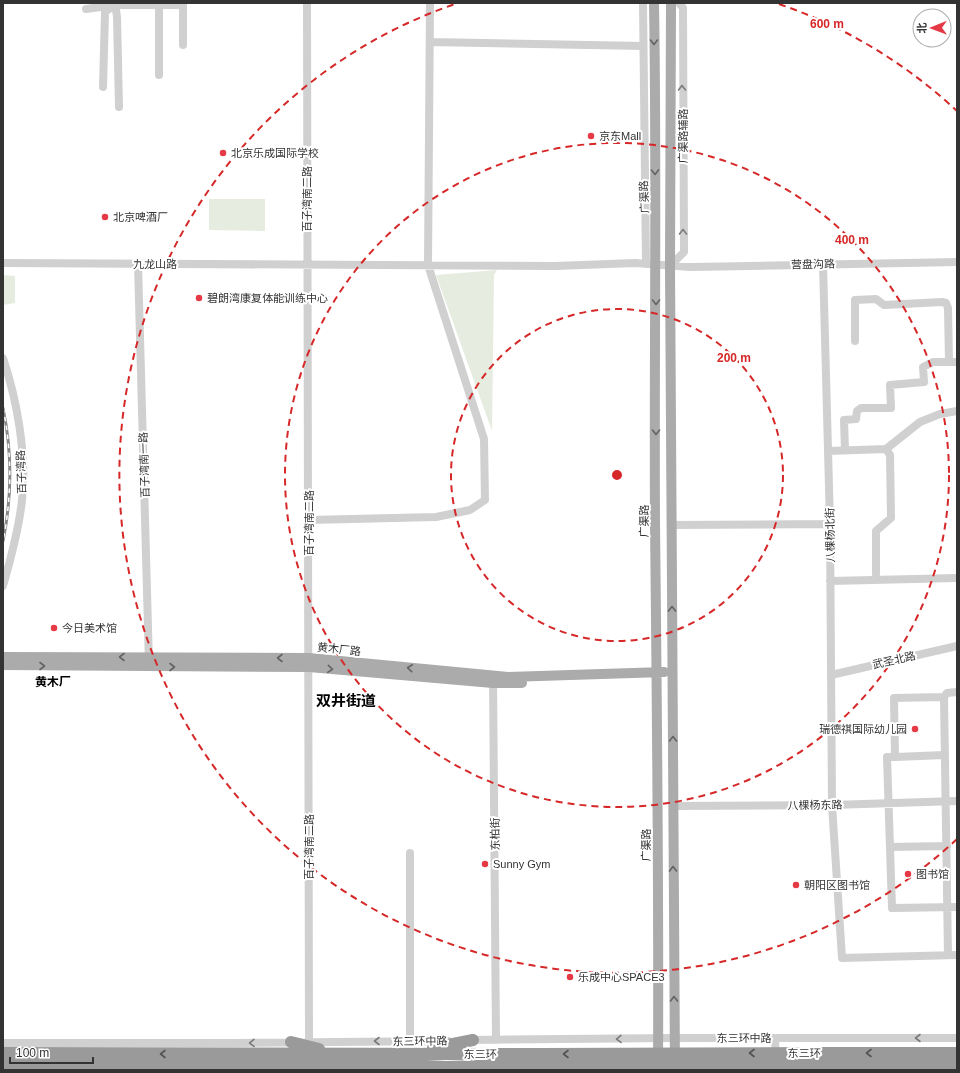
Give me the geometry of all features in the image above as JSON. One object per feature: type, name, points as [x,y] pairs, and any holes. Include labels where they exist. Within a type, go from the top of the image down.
[{"type":"highway","points":[[407,1054],[473,1040]]},
{"type":"highway","points":[[291,1042],[335,1054]]},
{"type":"highway","points":[[936,1053],[957,1048]]},
{"type":"highway","name":"东三环","points":[[3,1053],[203,1060],[288,1065],[446,1066],[539,1059]]},
{"type":"highway","name":"东三环","points":[[3,1064],[203,1060],[335,1054],[407,1054],[539,1059],[819,1059],[957,1053]]},
{"type":"highway","name":"东三环","points":[[819,1059],[920,1065],[957,1065]]},
{"type":"highway","points":[[288,1065],[301,1070]]},
{"type":"highway","points":[[920,1065],[949,1070]]},
{"type":"highway","points":[[432,1070],[446,1066]]},
{"type":"main road","name":"广渠路","points":[[654,3],[651,264],[658,676],[658,1070]]},
{"type":"main road","points":[[671,3],[670,266],[675,1070]]},
{"type":"main road","name":"黄木厂路","points":[[3,657],[149,662]]},
{"type":"main road","name":"黄木厂路","points":[[3,665],[149,662],[309,663],[493,680],[672,676]]},
{"type":"street","name":"百子湾南二路","points":[[307,3],[309,1042]]},
{"type":"street","points":[[309,520],[436,517],[470,510],[485,500],[484,439],[428,265],[430,3]]},
{"type":"street","points":[[643,3],[643,46],[651,264]]},
{"type":"street","points":[[643,29],[648,14],[648,3]]},
{"type":"street","name":"广渠路辅路","points":[[670,266],[684,252],[683,8],[678,3]]},
{"type":"street","points":[[103,87],[105,12],[115,4]]},
{"type":"street","points":[[115,4],[117,17],[119,107]]},
{"type":"street","points":[[86,9],[115,4],[183,4],[183,45]]},
{"type":"street","points":[[159,5],[159,75]]},
{"type":"street","points":[[430,42],[643,46]]},
{"type":"street","name":"营盘沟路","points":[[428,265],[555,266],[651,264],[670,266],[957,262]]},
{"type":"street","name":"九龙山路","points":[[3,263],[428,265]]},
{"type":"street","name":"百子湾南一路","points":[[138,264],[149,662]]},
{"type":"street","name":"八棵杨北街","points":[[823,264],[830,524],[832,805],[842,958],[948,955]]},
{"type":"street","points":[[845,450],[844,420],[856,419],[857,411],[861,408],[891,408],[890,385],[924,382],[923,367],[933,362],[953,362],[948,308],[946,304],[942,302],[884,305],[876,299],[855,300],[855,341]]},
{"type":"street","name":"百子湾路","points":[[3,358],[15,404],[20,435],[22,498],[18,526],[3,586]]},
{"type":"street","points":[[828,451],[886,449],[920,422],[940,414],[957,411]]},
{"type":"street","points":[[876,574],[876,531],[891,518],[890,455],[886,449]]},
{"type":"street","points":[[671,525],[830,524]]},
{"type":"street","points":[[830,581],[957,578]]},
{"type":"street","name":"武圣北路","points":[[831,675],[957,646]]},
{"type":"street","name":"东柏街","points":[[493,680],[496,1040]]},
{"type":"street","points":[[895,757],[894,698],[944,697],[947,693],[957,692]]},
{"type":"street","points":[[944,697],[948,955],[957,955]]},
{"type":"street","points":[[945,755],[887,757],[892,908],[957,907]]},
{"type":"street","name":"八棵杨东路","points":[[673,806],[832,805],[957,801]]},
{"type":"street","points":[[890,848],[947,846]]},
{"type":"street","points":[[410,853],[410,1041]]},
{"type":"street","points":[[648,1070],[658,1038]]},
{"type":"street","name":"东三环中路","points":[[3,1043],[309,1042],[658,1038],[957,1038]]},
{"type":"street","points":[[775,1038],[776,1070]]},
{"type":"street","points":[[596,1039],[596,1070]]},
{"type":"shaded area","points":[[209,199],[265,199],[265,231],[209,230]]},
{"type":"shaded area","points":[[497,270],[494,275],[492,431],[436,275]]},
{"type":"shaded area","points":[[3,275],[15,276],[15,303],[3,305]]},
{"type":"railway","points":[[3,408],[8,441],[10,474],[8,508],[3,541]]},
{"type":"place","name":"京东Mall","points":[[591,136]]},
{"type":"place","name":"北京乐成国际学校","points":[[223,153]]},
{"type":"place","name":"北京啤酒厂","points":[[105,217]]},
{"type":"place","name":"碧朗湾康复体能训练中心","points":[[199,298]]},
{"type":"place","name":"今日美术馆","points":[[54,628]]},
{"type":"place","name":"瑞德祺国际幼儿园","points":[[915,729]]},
{"type":"place","name":"Sunny Gym","points":[[485,864]]},
{"type":"place","name":"图书馆","points":[[908,874]]},
{"type":"place","name":"朝阳区图书馆","points":[[796,885]]},
{"type":"place","name":"乐成中心SPACE3","points":[[570,977]]},
{"type":"district","name":"黄木厂","points":[[53,682]]},
{"type":"district","name":"双井街道","points":[[346,700]]}]
